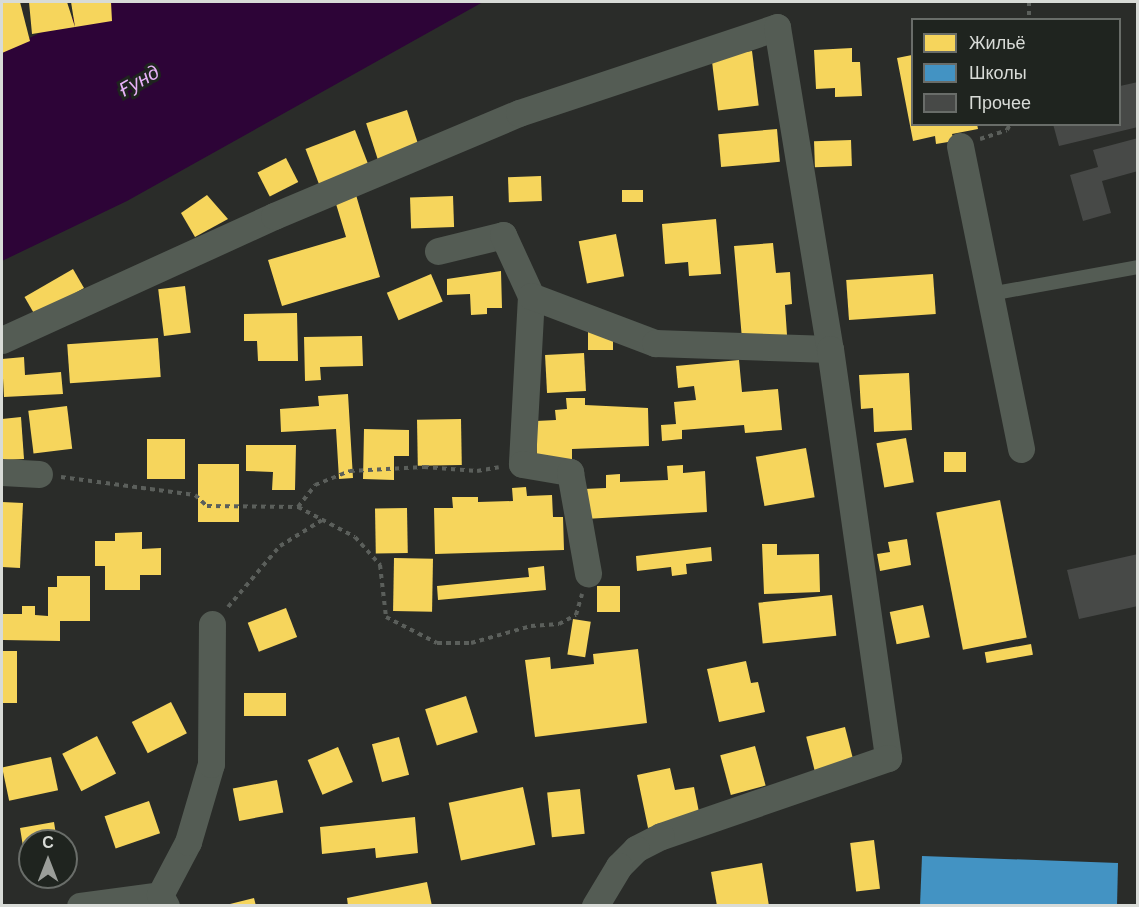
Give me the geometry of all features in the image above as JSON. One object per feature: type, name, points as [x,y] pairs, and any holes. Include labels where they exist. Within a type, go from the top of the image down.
[{"type":"street","points":[[2,340],[274,216],[519,113],[777,27],[830,349],[888,758],[661,836],[636,849],[619,866],[596,906]]},
{"type":"street","points":[[960,146],[1021,450]]},
{"type":"street","points":[[438,251],[503,235],[531,296],[522,464],[570,472],[588,573]]},
{"type":"street","points":[[531,296],[655,343],[830,349]]},
{"type":"street","points":[[2,472],[39,474]]},
{"type":"street","points":[[80,906],[163,900],[188,842],[211,764],[212,624]]},
{"type":"lane","points":[[990,294],[1137,267]]},
{"type":"path","points":[[1029,2],[1029,18]]},
{"type":"path","points":[[960,146],[1007,130],[1009,126]]},
{"type":"path","points":[[298,507],[315,484],[350,471],[424,467],[477,471],[522,464]]},
{"type":"path","points":[[39,474],[195,495],[207,506],[298,507],[355,537],[380,565],[387,616],[437,643],[471,643],[531,626],[559,624],[576,615],[588,573]]},
{"type":"path","points":[[212,624],[280,546],[323,519]]},
{"type":"water","name":"Ғунд","points":[[105,2],[483,2],[127,201],[2,261],[2,51]]},
{"type":"building: Жильё","points":[[2,2],[20,2],[30,41],[2,53]]},
{"type":"building: Жильё","points":[[29,2],[67,2],[75,27],[32,34]]},
{"type":"building: Жильё","points":[[71,2],[111,2],[112,21],[75,27]]},
{"type":"building: Жильё","points":[[852,48],[852,62],[860,62],[862,96],[835,97],[835,88],[816,89],[814,50]]},
{"type":"building: Жильё","points":[[752,51],[759,106],[718,111],[711,56]]},
{"type":"building: Жильё","points":[[911,55],[911,126],[977,126],[978,129],[952,134],[954,141],[936,144],[935,136],[913,141],[897,58]]},
{"type":"building: Жильё","points":[[407,110],[419,147],[378,160],[366,123]]},
{"type":"building: Жильё","points":[[777,129],[780,162],[721,167],[718,134]]},
{"type":"building: Жильё","points":[[355,130],[369,167],[320,186],[306,149]]},
{"type":"building: Жильё","points":[[851,140],[852,166],[815,167],[814,141]]},
{"type":"building: Жильё","points":[[286,158],[298,182],[270,197],[257,173]]},
{"type":"building: Жильё","points":[[541,176],[542,201],[509,202],[508,177]]},
{"type":"building: Жильё","points":[[354,188],[380,277],[282,306],[268,260],[346,237],[333,194]]},
{"type":"building: Жильё","points":[[622,190],[643,190],[643,202],[622,202]]},
{"type":"building: Жильё","points":[[207,195],[228,219],[195,237],[181,213]]},
{"type":"building: Жильё","points":[[453,196],[454,227],[411,228],[410,198]]},
{"type":"building: Жильё","points":[[716,219],[721,274],[689,276],[688,262],[665,264],[662,224]]},
{"type":"building: Жильё","points":[[616,234],[624,276],[587,283],[579,241]]},
{"type":"building: Жильё","points":[[773,243],[776,273],[790,272],[792,304],[785,305],[787,335],[742,339],[734,246]]},
{"type":"building: Жильё","points":[[73,269],[84,288],[36,316],[25,297]]},
{"type":"building: Жильё","points":[[501,271],[502,308],[487,308],[487,314],[471,315],[470,294],[447,295],[447,279]]},
{"type":"building: Жильё","points":[[431,274],[443,302],[399,320],[387,293]]},
{"type":"building: Жильё","points":[[933,274],[936,314],[849,320],[846,280]]},
{"type":"building: Жильё","points":[[185,286],[191,333],[164,336],[158,289]]},
{"type":"building: Жильё","points":[[297,313],[298,361],[258,361],[257,341],[244,341],[244,314]]},
{"type":"building: Жильё","points":[[588,330],[613,330],[613,350],[588,350]]},
{"type":"building: Жильё","points":[[362,336],[363,366],[320,367],[321,380],[305,381],[304,337]]},
{"type":"building: Жильё","points":[[158,338],[161,377],[70,383],[67,344]]},
{"type":"building: Жильё","points":[[584,353],[586,391],[547,393],[545,355]]},
{"type":"building: Жильё","points":[[24,357],[25,375],[61,372],[63,394],[4,397],[2,359]]},
{"type":"building: Жильё","points":[[739,360],[742,392],[778,389],[782,430],[745,433],[744,425],[682,430],[682,439],[662,441],[661,425],[676,424],[674,402],[696,400],[694,386],[678,388],[676,366]]},
{"type":"building: Жильё","points":[[909,373],[912,430],[874,432],[873,408],[861,409],[859,375]]},
{"type":"building: Жильё","points":[[348,394],[353,478],[339,479],[336,429],[281,432],[280,409],[319,406],[318,396]]},
{"type":"building: Жильё","points":[[566,398],[585,398],[585,405],[648,408],[649,446],[572,449],[572,461],[537,462],[536,421],[556,420],[555,410],[567,409]]},
{"type":"building: Жильё","points":[[67,406],[72,449],[34,453],[28,411]]},
{"type":"building: Жильё","points":[[21,417],[24,459],[2,460],[2,419]]},
{"type":"building: Жильё","points":[[461,419],[462,465],[418,466],[417,420]]},
{"type":"building: Жильё","points":[[364,429],[409,430],[409,456],[394,456],[394,480],[363,479]]},
{"type":"building: Жильё","points":[[906,438],[914,482],[884,488],[876,443]]},
{"type":"building: Жильё","points":[[147,439],[185,439],[185,479],[147,479]]},
{"type":"building: Жильё","points":[[246,445],[296,445],[295,490],[272,490],[273,472],[246,471]]},
{"type":"building: Жильё","points":[[806,448],[815,497],[764,506],[756,457]]},
{"type":"building: Жильё","points":[[944,452],[966,452],[966,472],[944,472]]},
{"type":"building: Жильё","points":[[198,464],[239,464],[239,522],[198,522]]},
{"type":"building: Жильё","points":[[683,465],[683,473],[705,471],[707,512],[585,519],[584,489],[606,488],[606,475],[620,474],[620,482],[668,480],[667,466]]},
{"type":"building: Жильё","points":[[526,487],[527,496],[552,495],[553,517],[563,517],[564,550],[435,554],[434,508],[453,508],[452,497],[478,497],[478,502],[513,501],[512,488]]},
{"type":"building: Жильё","points":[[1000,500],[1027,637],[963,650],[936,512]]},
{"type":"building: Жильё","points":[[2,502],[23,503],[20,568],[2,567]]},
{"type":"building: Жильё","points":[[407,508],[408,553],[376,554],[375,509]]},
{"type":"building: Жильё","points":[[142,532],[142,549],[161,548],[161,575],[140,575],[140,590],[105,590],[105,566],[95,566],[95,541],[115,541],[115,533]]},
{"type":"building: Жильё","points":[[907,539],[911,565],[880,571],[877,554],[890,552],[888,542]]},
{"type":"building: Жильё","points":[[762,544],[777,544],[777,555],[819,554],[820,592],[764,594]]},
{"type":"building: Жильё","points":[[711,547],[712,561],[686,564],[687,574],[672,576],[671,567],[637,571],[636,556]]},
{"type":"building: Жильё","points":[[394,558],[433,559],[432,612],[393,611]]},
{"type":"building: Жильё","points":[[544,566],[546,590],[438,600],[437,586],[529,577],[528,568]]},
{"type":"building: Жильё","points":[[57,576],[90,576],[90,621],[60,621],[60,641],[3,640],[2,614],[22,614],[22,606],[35,606],[35,615],[48,616],[48,587],[57,587]]},
{"type":"building: Жильё","points":[[597,586],[620,586],[620,612],[597,612]]},
{"type":"building: Жильё","points":[[832,595],[836,636],[763,644],[758,603]]},
{"type":"building: Жильё","points":[[923,605],[930,637],[897,644],[890,612]]},
{"type":"building: Жильё","points":[[286,608],[297,637],[259,652],[248,623]]},
{"type":"building: Жильё","points":[[573,619],[591,622],[585,657],[567,655]]},
{"type":"building: Жильё","points":[[1031,644],[1033,655],[987,663],[985,652]]},
{"type":"building: Жильё","points":[[638,649],[647,723],[535,737],[525,660],[550,657],[551,669],[594,664],[593,654]]},
{"type":"building: Жильё","points":[[2,651],[17,651],[17,703],[2,703]]},
{"type":"building: Жильё","points":[[746,661],[751,683],[758,682],[765,712],[719,722],[707,669]]},
{"type":"building: Жильё","points":[[244,693],[286,693],[286,716],[244,716]]},
{"type":"building: Жильё","points":[[466,696],[478,732],[437,745],[425,709]]},
{"type":"building: Жильё","points":[[171,702],[187,733],[148,753],[132,722]]},
{"type":"building: Жильё","points":[[845,727],[855,766],[816,775],[806,737]]},
{"type":"building: Жильё","points":[[97,736],[116,773],[81,791],[62,754]]},
{"type":"building: Жильё","points":[[399,737],[409,775],[382,782],[372,744]]},
{"type":"building: Жильё","points":[[755,746],[766,786],[731,795],[720,755]]},
{"type":"building: Жильё","points":[[338,747],[353,782],[322,795],[308,760]]},
{"type":"building: Жильё","points":[[51,757],[58,790],[9,801],[2,767]]},
{"type":"building: Жильё","points":[[670,768],[675,790],[694,787],[700,817],[648,828],[637,775]]},
{"type":"building: Жильё","points":[[277,780],[283,812],[239,821],[233,789]]},
{"type":"building: Жильё","points":[[523,787],[535,845],[461,861],[449,803]]},
{"type":"building: Жильё","points":[[580,789],[585,834],[552,837],[547,792]]},
{"type":"building: Жильё","points":[[149,801],[160,833],[116,848],[105,816]]},
{"type":"building: Жильё","points":[[415,817],[418,853],[376,858],[375,848],[322,854],[320,827]]},
{"type":"building: Жильё","points":[[54,822],[55,829],[20,829]]},
{"type":"building: Жильё","points":[[874,840],[880,889],[856,892],[850,843]]},
{"type":"building: Жильё","points":[[762,863],[769,906],[717,906],[711,872]]},
{"type":"building: Жильё","points":[[427,882],[432,906],[348,906],[347,898]]},
{"type":"building: Жильё","points":[[254,898],[256,906],[226,906],[226,905]]},
{"type":"building: Школы","points":[[922,856],[1118,863],[1117,906],[920,906]]},
{"type":"building: Прочее","points":[[1138,82],[1138,127],[1059,146],[1054,126],[1121,126],[1121,86]]},
{"type":"building: Прочее","points":[[1138,138],[1138,171],[1102,181],[1111,213],[1083,221],[1070,175],[1098,167],[1093,150]]},
{"type":"building: Прочее","points":[[1138,554],[1138,606],[1079,619],[1067,570]]}]
